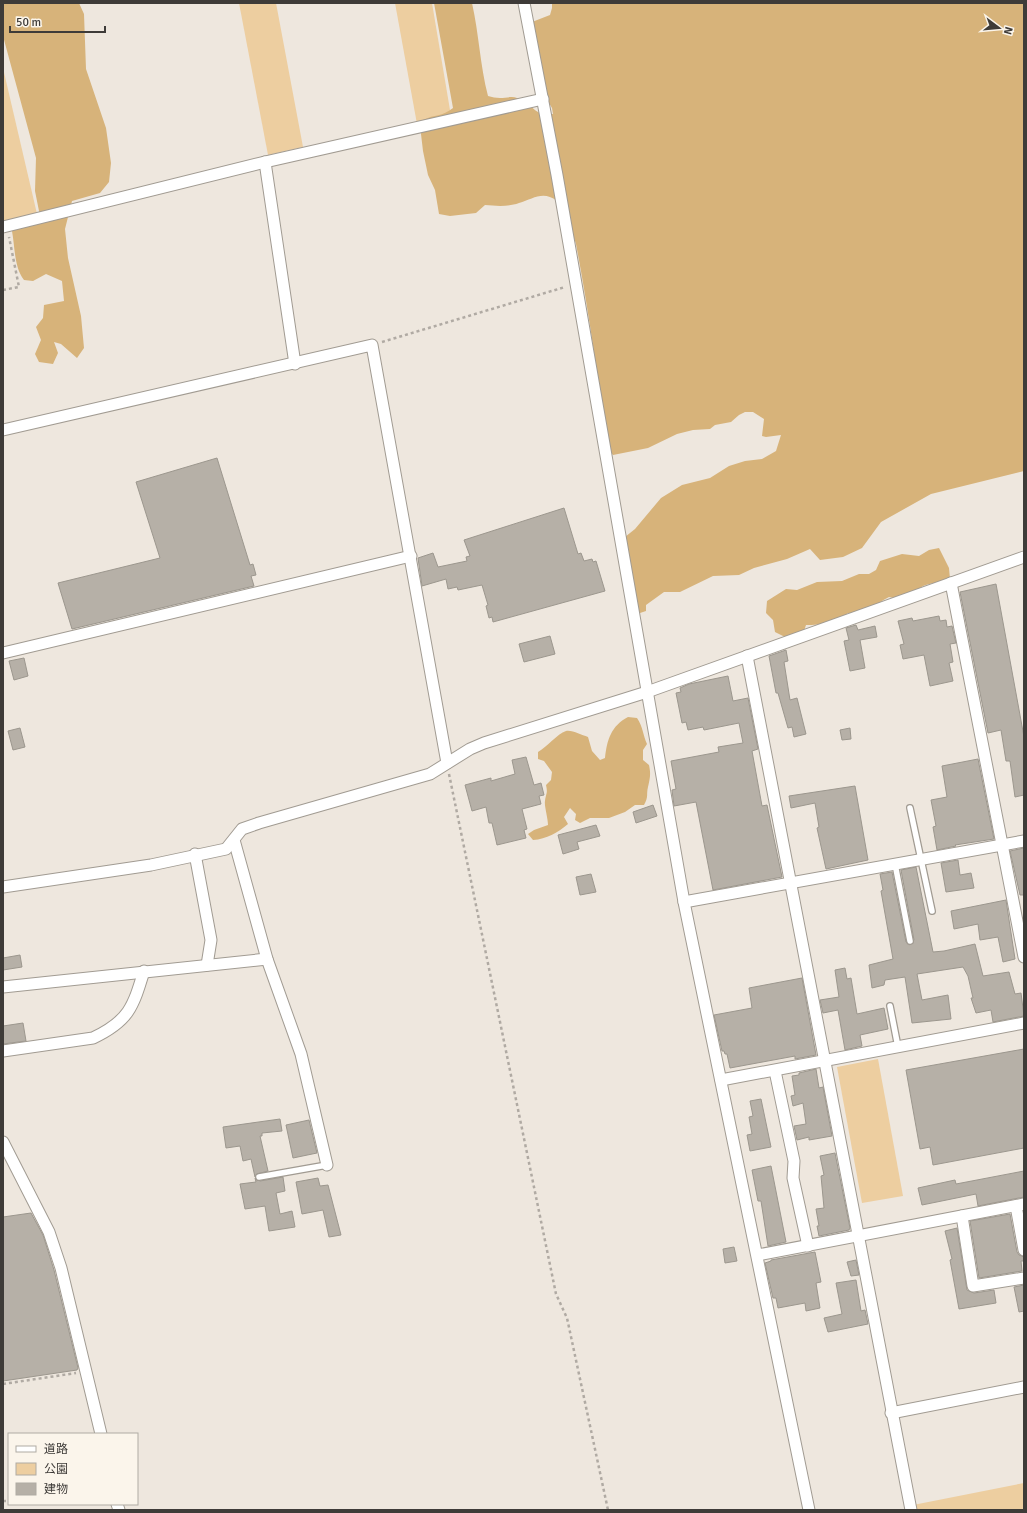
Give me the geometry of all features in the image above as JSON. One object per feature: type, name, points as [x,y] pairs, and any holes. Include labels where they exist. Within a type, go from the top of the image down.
[{"type":"street","points":[[524,3],[543,99],[576,284],[684,902],[758,1255],[809,1510]]},
{"type":"street","points":[[5,227],[265,162],[543,99]]},
{"type":"street","points":[[265,162],[294,364]]},
{"type":"street","points":[[3,430],[372,345],[447,763]]},
{"type":"street","points":[[3,653],[410,556]]},
{"type":"street","points":[[3,887],[151,865],[195,854],[226,849],[242,829],[258,823],[430,774],[470,749],[484,743],[647,692],[1024,557]]},
{"type":"street","points":[[951,583],[1024,958]]},
{"type":"street","points":[[747,656],[891,1412],[912,1510]]},
{"type":"street","points":[[234,840],[267,958],[301,1054],[326,1165]]},
{"type":"street","points":[[684,902],[1024,841]]},
{"type":"street","points":[[195,854],[211,940],[207,965]]},
{"type":"street","points":[[3,987],[267,958]]},
{"type":"street","points":[[3,1051],[93,1038],[104,1033],[125,1016],[133,1006],[144,971]]},
{"type":"street","points":[[721,1080],[1024,1023]]},
{"type":"street","points":[[775,1071],[794,1161],[793,1178],[808,1246]]},
{"type":"street","points":[[3,1142],[49,1232],[61,1268],[101,1433]]},
{"type":"street","points":[[758,1255],[1020,1205],[1024,1250]]},
{"type":"street","points":[[962,1216],[973,1286],[1024,1278]]},
{"type":"street","points":[[891,1412],[1024,1387]]},
{"type":"lane","points":[[910,808],[932,911]]},
{"type":"lane","points":[[895,864],[910,941]]},
{"type":"lane","points":[[890,1006],[898,1047]]},
{"type":"lane","points":[[259,1177],[326,1165]]},
{"type":"path","points":[[3,290],[19,287],[5,227]]},
{"type":"path","points":[[372,345],[576,284]]},
{"type":"path","points":[[447,763],[556,1294],[567,1318],[608,1510]]},
{"type":"path","points":[[3,1384],[86,1371]]},
{"type":"green space","points":[[239,3],[276,3],[303,147],[268,155]]},
{"type":"green space","points":[[395,3],[432,3],[451,116],[417,124]]},
{"type":"green space","points":[[3,68],[37,214],[3,222]]},
{"type":"green space","points":[[878,1059],[903,1196],[862,1203],[837,1067]]},
{"type":"green space","points":[[1024,1483],[1024,1510],[914,1510],[913,1505]]},
{"type":"shaded area","points":[[3,3],[79,3],[84,14],[86,69],[106,128],[111,163],[109,182],[100,193],[72,201],[65,229],[68,258],[81,316],[84,348],[77,358],[61,344],[54,342],[58,353],[53,364],[39,362],[35,354],[41,340],[36,327],[43,318],[44,305],[64,301],[62,281],[46,274],[33,281],[24,280],[18,269],[15,257],[12,231],[40,216],[35,191],[36,158],[3,36]]},
{"type":"shaded area","points":[[434,3],[472,3],[488,96],[498,98],[517,98],[523,100],[537,112],[553,114],[552,108],[546,98],[532,22],[550,15],[552,3],[1024,3],[1024,471],[931,494],[881,522],[862,548],[843,557],[820,560],[810,549],[787,559],[754,568],[739,575],[713,576],[680,592],[664,592],[646,605],[646,611],[637,614],[625,537],[635,529],[661,498],[682,485],[710,478],[729,466],[745,461],[762,459],[776,451],[781,435],[766,437],[762,436],[764,419],[753,412],[745,412],[731,422],[715,425],[710,429],[693,430],[677,434],[648,448],[613,455],[608,449],[576,244],[571,233],[561,219],[557,208],[557,201],[547,196],[538,196],[511,205],[485,205],[476,213],[450,216],[439,214],[435,190],[428,175],[421,134],[423,120],[445,113],[453,108]]},
{"type":"shaded area","points":[[939,548],[949,568],[950,579],[925,585],[907,596],[899,598],[889,597],[865,610],[848,613],[828,623],[806,625],[804,631],[787,638],[775,632],[773,620],[766,613],[767,601],[786,589],[797,590],[817,582],[842,581],[859,574],[869,574],[876,570],[880,561],[902,554],[919,556],[929,550]]},
{"type":"shaded area","points":[[628,717],[637,718],[641,725],[647,744],[643,750],[643,760],[649,765],[650,776],[646,802],[644,805],[635,805],[625,812],[609,818],[590,818],[580,823],[575,820],[576,814],[570,808],[564,817],[568,824],[552,835],[533,840],[528,834],[548,825],[545,803],[547,792],[546,785],[551,780],[552,772],[544,761],[538,759],[538,752],[566,731],[571,731],[588,737],[592,751],[600,760],[605,758],[607,745],[614,729]]},
{"type":"building","points":[[217,458],[250,565],[253,564],[256,575],[251,576],[254,586],[72,629],[58,583],[160,558],[136,482]]},
{"type":"building","points":[[564,508],[578,554],[581,553],[584,561],[592,559],[593,562],[596,561],[605,591],[493,622],[492,617],[489,618],[486,606],[488,605],[482,585],[458,590],[457,587],[448,589],[446,579],[422,586],[418,558],[433,553],[438,567],[467,561],[466,557],[470,556],[464,540]]},
{"type":"building","points":[[996,584],[1024,737],[1024,795],[1015,797],[1010,761],[1006,761],[1001,730],[988,733],[960,592]]},
{"type":"building","points":[[939,616],[940,621],[946,620],[947,627],[952,626],[956,643],[950,644],[953,662],[949,663],[953,681],[930,686],[924,655],[903,659],[900,645],[904,644],[898,621],[912,618],[913,621]]},
{"type":"building","points":[[856,625],[858,630],[875,626],[877,637],[860,640],[865,668],[850,671],[844,641],[849,640],[846,628]]},
{"type":"building","points":[[550,636],[555,654],[524,662],[519,644]]},
{"type":"building","points":[[786,650],[788,661],[784,662],[790,700],[797,698],[806,734],[794,737],[792,727],[788,728],[778,693],[776,693],[769,656]]},
{"type":"building","points":[[24,658],[28,676],[14,680],[9,661]]},
{"type":"building","points":[[728,676],[733,701],[748,698],[758,749],[752,751],[762,806],[767,805],[782,877],[713,890],[696,802],[674,806],[672,790],[676,789],[671,761],[719,752],[718,747],[743,743],[739,723],[704,730],[703,727],[688,730],[686,722],[682,723],[676,693],[681,692],[680,688],[689,684]]},
{"type":"building","points":[[20,728],[25,747],[13,750],[8,731]]},
{"type":"building","points":[[850,728],[851,739],[842,740],[840,730]]},
{"type":"building","points":[[526,757],[534,785],[541,783],[544,795],[539,796],[541,804],[522,809],[527,829],[524,830],[526,838],[497,845],[492,823],[489,823],[486,807],[472,811],[465,785],[491,778],[491,781],[515,774],[512,760]]},
{"type":"building","points":[[978,759],[994,839],[955,845],[956,846],[937,850],[933,827],[936,826],[931,800],[947,797],[942,766]]},
{"type":"building","points":[[855,786],[868,860],[826,869],[817,828],[819,827],[815,803],[791,808],[789,796]]},
{"type":"building","points":[[653,805],[657,816],[636,823],[633,812]]},
{"type":"building","points":[[596,825],[600,836],[577,842],[579,849],[563,854],[558,835]]},
{"type":"building","points":[[1024,848],[1024,895],[1020,895],[1010,851]]},
{"type":"building","points":[[958,860],[960,875],[971,873],[974,888],[946,892],[941,863]]},
{"type":"building","points":[[916,867],[933,952],[975,944],[983,976],[1009,972],[1015,994],[1021,993],[1024,1016],[993,1022],[991,1010],[976,1013],[971,998],[973,998],[968,976],[963,967],[917,974],[922,1000],[948,995],[951,1019],[912,1023],[905,977],[885,980],[884,985],[872,988],[869,965],[893,959],[881,891],[883,890],[880,874],[892,872],[906,942],[910,945],[914,940],[901,870]]},
{"type":"building","points":[[591,874],[596,892],[580,895],[576,877]]},
{"type":"building","points":[[1006,900],[1015,959],[1003,962],[998,937],[980,940],[978,924],[954,929],[951,911]]},
{"type":"building","points":[[20,955],[22,967],[3,970],[3,958]]},
{"type":"building","points":[[845,968],[847,979],[851,978],[857,1014],[884,1008],[888,1029],[860,1035],[862,1046],[845,1050],[838,1010],[823,1013],[820,1000],[839,997],[835,970]]},
{"type":"building","points":[[802,978],[816,1055],[795,1059],[795,1056],[730,1068],[727,1054],[722,1051],[714,1015],[752,1008],[749,988]]},
{"type":"building","points":[[23,1023],[26,1041],[3,1044],[3,1026]]},
{"type":"building","points":[[1024,1049],[1024,1148],[933,1165],[930,1147],[920,1149],[906,1070]]},
{"type":"building","points":[[816,1069],[819,1088],[823,1087],[832,1136],[809,1140],[809,1137],[797,1140],[794,1126],[806,1124],[803,1103],[793,1106],[791,1096],[795,1095],[792,1076]]},
{"type":"building","points":[[761,1099],[771,1147],[750,1151],[747,1135],[752,1134],[749,1117],[753,1116],[750,1101]]},
{"type":"building","points":[[280,1119],[282,1131],[262,1133],[262,1136],[260,1136],[268,1171],[257,1174],[255,1177],[251,1159],[243,1161],[240,1146],[226,1148],[223,1127]]},
{"type":"building","points":[[309,1120],[317,1153],[293,1158],[286,1125]]},
{"type":"building","points":[[835,1153],[850,1228],[849,1230],[819,1236],[816,1209],[824,1208],[821,1176],[824,1175],[820,1156]]},
{"type":"building","points":[[771,1166],[786,1242],[768,1246],[761,1201],[758,1201],[752,1170]]},
{"type":"building","points":[[1024,1171],[1024,1197],[978,1206],[976,1194],[922,1205],[918,1188],[955,1180],[956,1184]]},
{"type":"building","points":[[283,1177],[285,1191],[276,1193],[280,1214],[292,1211],[295,1227],[269,1231],[265,1206],[245,1209],[240,1184],[256,1182],[255,1178],[260,1181]]},
{"type":"building","points":[[318,1178],[320,1186],[328,1185],[341,1235],[329,1237],[323,1210],[302,1214],[296,1182]]},
{"type":"building","points":[[31,1213],[43,1235],[54,1270],[78,1368],[77,1370],[3,1381],[3,1217]]},
{"type":"building","points":[[1010,1214],[1017,1252],[1019,1255],[1024,1257],[1024,1261],[1021,1261],[1022,1271],[979,1278],[970,1221]]},
{"type":"building","points":[[957,1228],[967,1290],[974,1293],[994,1290],[996,1303],[959,1309],[950,1260],[952,1259],[945,1231]]},
{"type":"building","points":[[734,1247],[737,1261],[725,1263],[723,1249]]},
{"type":"building","points":[[815,1252],[821,1282],[816,1283],[820,1308],[806,1311],[805,1303],[778,1308],[776,1298],[773,1298],[765,1263],[771,1260]]},
{"type":"building","points":[[856,1260],[859,1275],[851,1276],[847,1262]]},
{"type":"building","points":[[856,1280],[861,1311],[865,1310],[868,1324],[828,1332],[824,1318],[842,1314],[836,1283]]},
{"type":"building","points":[[1024,1285],[1024,1311],[1019,1312],[1014,1287]]}]
